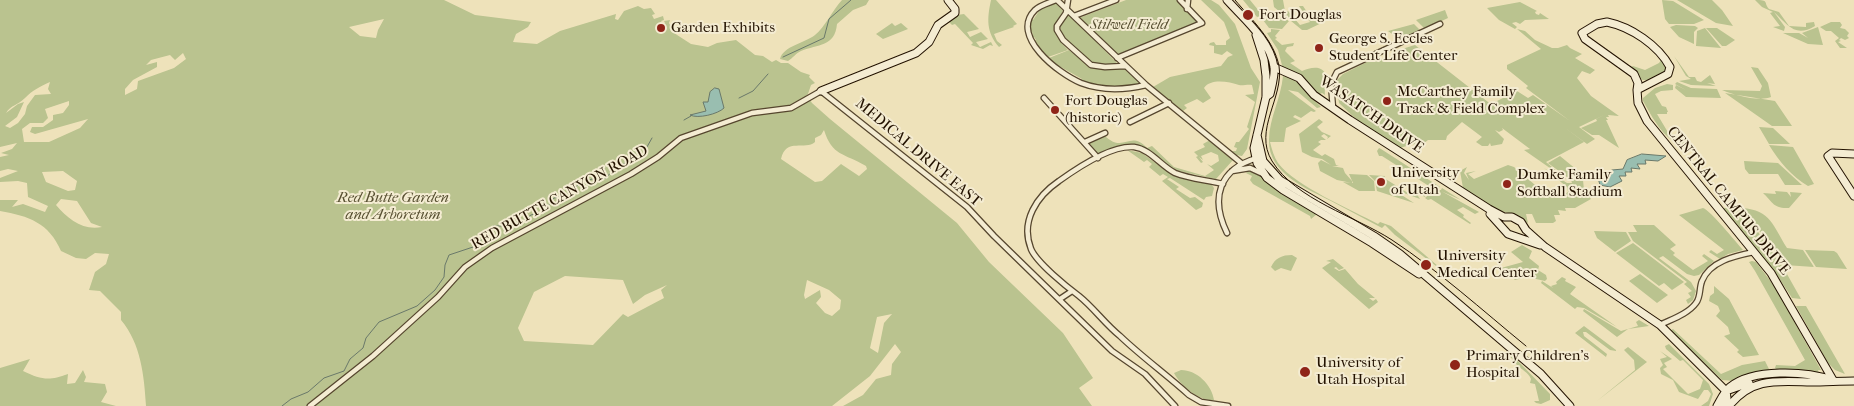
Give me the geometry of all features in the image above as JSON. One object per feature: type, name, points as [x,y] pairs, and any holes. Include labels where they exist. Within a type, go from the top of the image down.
[{"type":"street","name":"RED BUTTE CANYON ROAD","points":[[310,406],[373,356],[438,297],[465,267],[492,248],[631,174],[658,157],[680,138],[752,113],[791,108],[821,90],[916,53],[929,42],[938,25],[955,13],[955,9],[948,0]]},
{"type":"street","points":[[1146,85],[1116,89],[1092,86],[1067,76],[1047,62],[1029,37],[1027,24],[1034,11],[1057,0],[1146,85],[1240,162]]},
{"type":"street","points":[[1068,0],[1067,9],[1057,26],[1057,30],[1070,49],[1091,65],[1105,67],[1125,66]]},
{"type":"street","points":[[1074,16],[1116,0]]},
{"type":"street","points":[[1117,58],[1202,23],[1180,0]]},
{"type":"street","points":[[1187,8],[1188,0]]},
{"type":"street","points":[[1227,0],[1266,50],[1274,70],[1270,94],[1266,97]]},
{"type":"street","points":[[1636,90],[1666,76],[1670,68],[1659,50],[1614,23],[1602,23],[1582,33],[1585,39],[1641,80],[1652,81]]},
{"type":"street","points":[[1341,117],[1324,102],[1329,98],[1331,79],[1340,70],[1440,24]]},
{"type":"street","points":[[1256,37],[1266,65],[1267,76],[1266,97],[1254,148],[1267,178]]},
{"type":"street","name":"WASATCH DRIVE","points":[[1274,70],[1299,78],[1313,94],[1324,102],[1502,220],[1504,231],[1545,247]]},
{"type":"street","name":"WASATCH DRIVE","points":[[1274,70],[1292,77],[1314,99],[1486,211],[1502,220],[1517,219],[1545,247],[1660,326],[1726,391]]},
{"type":"street","name":"CENTRAL CAMPUS DRIVE","points":[[1634,74],[1638,83],[1636,90],[1637,102],[1652,129],[1779,285],[1832,380]]},
{"type":"street","name":"MEDICAL DRIVE EAST","points":[[821,90],[967,207],[994,236],[1112,351],[1145,374],[1176,406]]},
{"type":"street","points":[[1330,93],[1333,98],[1333,108]]},
{"type":"street","points":[[1044,98],[1098,158]]},
{"type":"street","points":[[1130,122],[1169,103]]},
{"type":"street","points":[[1085,142],[1105,133]]},
{"type":"street","points":[[1223,184],[1177,174],[1168,170],[1148,153],[1134,148],[1120,148],[1065,177],[1040,197],[1033,208],[1030,218],[1031,248],[1119,336],[1191,397],[1201,402],[1228,406]]},
{"type":"street","points":[[1854,154],[1831,154],[1830,160],[1854,196]]},
{"type":"street","points":[[1227,233],[1217,208],[1218,193],[1231,172],[1240,162],[1258,158]]},
{"type":"street","points":[[1258,158],[1285,184],[1386,244],[1411,262],[1424,276],[1541,374],[1570,406]]},
{"type":"street","points":[[1231,172],[1250,168],[1258,170],[1283,190],[1424,276]]},
{"type":"street","points":[[1517,236],[1523,235],[1526,230]]},
{"type":"street","points":[[1660,326],[1693,305],[1700,296],[1702,278],[1708,272],[1731,257],[1754,252]]},
{"type":"street","points":[[1060,299],[1072,291]]},
{"type":"street","points":[[1717,406],[1726,391],[1743,379],[1761,374],[1821,376],[1832,380]]},
{"type":"street","points":[[1726,391],[1747,383],[1782,380],[1854,381]]},
{"type":"street","points":[[1729,406],[1741,392],[1760,383]]},
{"type":"street","points":[[1723,406],[1727,398],[1726,391]]},
{"type":"green space","name":"Red Butte Garden and Arboretum","points":[[0,0],[444,0],[475,15],[531,22],[528,27],[516,34],[513,42],[537,44],[560,31],[616,14],[615,19],[618,20],[624,11],[638,6],[644,9],[651,8],[655,14],[652,15],[654,19],[663,16],[664,20],[661,21],[663,24],[665,23],[664,21],[670,20],[669,23],[674,33],[691,44],[708,47],[717,43],[736,40],[755,55],[763,56],[772,62],[776,60],[781,63],[788,63],[801,72],[810,75],[809,77],[815,83],[811,85],[808,94],[802,100],[810,100],[830,119],[957,223],[989,262],[1063,333],[1093,378],[1079,388],[1092,406],[843,406],[863,395],[876,379],[891,375],[892,364],[901,352],[895,344],[870,376],[832,406],[146,406],[140,360],[133,339],[121,320],[121,312],[100,291],[89,290],[95,272],[106,264],[109,254],[95,253],[86,259],[76,258],[61,251],[56,241],[37,222],[20,215],[0,211],[0,200],[18,200],[12,207],[23,204],[45,212],[48,206],[28,197],[27,183],[18,181],[0,182],[0,178],[18,171],[8,169],[0,171],[0,157],[9,155],[1,153],[12,149],[17,143],[0,147]],"holes":[[[384,19],[376,38],[360,36],[349,27]],[[183,53],[186,59],[174,68],[138,81],[137,89],[125,95],[125,89],[133,80],[157,67],[157,62],[146,65],[151,60],[170,55],[175,60]],[[50,82],[48,89],[51,94],[35,95],[18,123],[10,128],[5,126],[17,117],[24,102],[6,113],[8,110]],[[69,101],[69,105],[63,113],[53,115],[53,120],[43,127],[32,127],[30,132],[35,134],[88,119],[80,128],[49,142],[24,142],[22,129],[30,123],[43,123],[48,118],[45,109]],[[824,130],[835,149],[866,166],[867,169],[859,176],[841,164],[822,181],[815,182],[781,159],[783,152],[787,148],[815,142],[815,138],[821,135]],[[63,171],[77,181],[75,190],[68,191],[46,182],[42,172]],[[61,199],[77,201],[91,223],[102,227],[88,227],[76,223],[56,205]],[[565,276],[623,280],[633,304],[645,295],[667,285],[661,290],[664,298],[628,317],[623,314],[593,345],[524,341],[518,328],[534,292]],[[807,280],[829,290],[841,300],[840,309],[832,316],[825,313],[816,303],[821,297],[820,290],[805,299]],[[892,314],[884,323],[878,353],[870,348],[877,317]]]},
{"type":"green space","points":[[842,0],[869,0],[866,5],[853,10],[837,24],[833,37],[825,44],[801,51],[788,61],[780,59],[785,51],[819,32]]},
{"type":"green space","points":[[991,0],[996,0],[1017,24],[1014,27],[994,34],[997,41],[1002,45],[999,47],[990,31],[989,13]]},
{"type":"green space","name":"Stilwell Field","points":[[1126,0],[1178,0],[1194,17],[1196,22],[1118,55],[1079,18]]},
{"type":"green space","points":[[1201,0],[1211,0],[1219,5],[1235,24],[1251,68],[1260,82],[1247,149],[1242,156],[1236,155],[1232,151],[1236,151],[1237,148],[1234,147],[1236,142],[1239,142],[1249,129],[1247,127],[1255,102],[1245,95],[1254,94],[1252,85],[1211,83],[1204,88],[1211,98],[1203,103],[1197,99],[1184,105],[1187,108],[1183,111],[1153,87],[1170,77],[1221,66],[1228,57],[1233,55],[1227,51],[1222,55],[1214,53],[1214,46],[1209,45],[1214,42],[1216,45],[1226,45],[1226,41],[1230,38],[1224,22]]},
{"type":"green space","points":[[1243,0],[1250,0],[1263,16],[1272,15],[1289,21],[1282,29],[1269,28],[1260,16],[1257,17]]},
{"type":"green space","points":[[1273,0],[1283,0],[1285,11],[1288,11],[1300,25],[1310,22],[1299,6],[1303,6],[1309,15],[1315,11],[1330,17],[1330,19],[1307,30],[1302,30],[1274,7]]},
{"type":"green space","points":[[1662,0],[1673,1],[1704,20],[1694,24],[1669,24],[1665,19]]},
{"type":"green space","points":[[1677,0],[1712,0],[1733,26],[1716,23]]},
{"type":"green space","points":[[1755,0],[1764,1],[1769,9],[1779,12],[1789,25],[1774,12],[1785,27],[1784,31],[1773,27],[1780,26],[1770,13],[1773,12],[1762,7]]},
{"type":"green space","points":[[1520,2],[1537,11],[1535,12],[1536,14],[1539,15],[1540,13],[1549,19],[1525,20],[1520,24],[1512,23],[1517,27],[1515,29],[1499,20],[1487,8]]},
{"type":"green space","points":[[1056,3],[1063,11],[1055,31],[1068,50],[1048,57],[1042,54],[1034,41],[1036,40],[1034,37],[1030,36],[1033,35],[1029,30],[1031,19],[1033,20],[1041,8]]},
{"type":"green space","points":[[1445,10],[1448,18],[1425,29],[1416,20]]},
{"type":"green space","points":[[964,14],[979,29],[967,32],[970,37],[981,32],[988,39],[976,42],[980,47],[991,42],[993,46],[990,45],[983,49],[971,45],[973,43],[955,24],[952,25],[948,21],[957,15]]},
{"type":"green space","points":[[1067,15],[1071,16],[1119,65],[1091,63],[1064,38],[1059,25]]},
{"type":"green space","points":[[1814,22],[1815,26],[1802,31],[1789,26],[1806,27],[1806,23]]},
{"type":"green space","points":[[1831,22],[1840,22],[1842,25],[1840,28],[1845,29],[1849,33],[1847,36],[1849,38],[1845,40],[1841,38],[1839,40],[1841,41],[1838,42],[1847,48],[1840,48],[1835,41],[1839,38],[1831,31],[1826,31],[1820,27]]},
{"type":"green space","points":[[892,23],[895,26],[901,23],[908,29],[883,39],[876,34]]},
{"type":"green space","points":[[1414,24],[1421,31],[1400,40],[1388,31]]},
{"type":"green space","points":[[1676,25],[1695,26],[1698,28],[1694,32],[1694,44],[1679,37],[1670,27]]},
{"type":"green space","points":[[1818,27],[1823,45],[1808,44],[1783,33],[1799,33],[1808,38],[1802,33]]},
{"type":"green space","points":[[1705,28],[1721,48],[1696,46],[1697,31]]},
{"type":"green space","points":[[1706,28],[1717,28],[1735,40],[1726,46],[1722,46]]},
{"type":"green space","points":[[1271,29],[1280,30],[1275,39],[1282,45],[1294,43],[1293,46],[1287,47],[1285,51],[1295,61],[1290,63],[1302,71],[1309,68],[1323,70],[1327,78],[1325,95],[1322,93],[1320,97],[1283,69],[1278,50],[1267,33],[1271,32]]},
{"type":"green space","points":[[1517,29],[1525,31],[1535,40],[1552,48],[1567,45],[1582,54],[1575,58],[1595,70],[1590,74],[1582,71],[1577,78],[1591,96],[1619,116],[1608,115],[1609,117],[1606,117],[1608,120],[1606,120],[1619,148],[1599,135],[1592,135],[1581,128],[1597,121],[1596,119],[1604,115],[1579,127],[1595,139],[1587,144],[1564,127],[1584,142],[1546,162],[1570,182],[1524,150],[1530,149],[1502,128],[1503,130],[1499,132],[1495,130],[1504,139],[1502,144],[1491,146],[1490,143],[1488,146],[1482,146],[1476,142],[1482,137],[1462,122],[1447,136],[1446,140],[1428,140],[1419,147],[1413,144],[1400,148],[1358,121],[1339,103],[1336,81],[1343,74],[1379,56],[1386,61],[1394,54],[1392,52],[1415,45],[1488,102],[1493,103],[1517,91],[1528,98],[1533,95],[1570,121],[1526,88],[1528,86],[1507,69],[1507,65],[1541,49]]},
{"type":"green space","points":[[1069,50],[1094,68],[1125,69],[1140,85],[1095,85],[1080,81],[1082,79],[1059,66],[1055,66],[1048,60]]},
{"type":"green space","points":[[1674,56],[1689,77],[1695,77],[1697,81],[1701,82],[1710,75],[1715,84],[1707,83],[1716,86],[1691,85],[1679,81],[1691,79],[1686,76]]},
{"type":"green space","points":[[1661,60],[1668,68],[1659,76],[1648,80],[1640,79],[1629,68],[1633,66],[1645,70]]},
{"type":"green space","points":[[1751,67],[1758,68],[1768,83],[1771,97],[1753,98],[1722,90],[1760,91],[1762,86]]},
{"type":"green space","points":[[1283,76],[1297,82],[1321,107],[1317,108],[1298,92],[1288,90],[1316,111],[1311,111],[1301,118],[1295,115],[1293,117],[1301,121],[1286,128],[1284,142],[1270,142],[1278,163],[1286,172],[1310,189],[1378,224],[1380,222],[1391,226],[1452,278],[1395,235],[1385,225],[1382,228],[1311,191],[1282,171],[1270,152],[1269,140]]},
{"type":"green space","points":[[1677,82],[1691,88],[1717,89],[1721,98],[1686,97],[1675,88],[1676,85],[1686,90],[1675,84]]},
{"type":"green space","points":[[1667,84],[1673,85],[1673,90],[1661,91],[1655,94],[1668,112],[1667,114],[1657,114],[1672,139],[1686,141],[1682,148],[1663,132],[1643,101],[1643,98],[1655,88]]},
{"type":"green space","points":[[1725,93],[1775,101],[1792,126],[1772,126]]},
{"type":"green space","points":[[1319,119],[1323,122],[1317,127],[1322,132],[1331,136],[1327,139],[1328,137],[1324,134],[1321,136],[1326,140],[1318,142],[1321,144],[1313,150],[1322,156],[1325,154],[1334,159],[1336,165],[1339,166],[1332,166],[1343,168],[1352,183],[1337,180],[1320,171],[1318,163],[1321,160],[1331,165],[1322,159],[1302,152],[1299,134]]},
{"type":"green space","points":[[1759,127],[1773,128],[1790,144],[1769,144]]},
{"type":"green space","points":[[1104,135],[1117,143],[1136,141],[1147,148],[1152,146],[1174,167],[1205,176],[1214,170],[1207,164],[1211,166],[1219,161],[1218,155],[1211,152],[1201,156],[1203,160],[1199,157],[1203,162],[1201,163],[1194,152],[1205,147],[1203,144],[1210,140],[1233,160],[1216,179],[1174,170],[1146,148],[1117,146],[1101,154],[1097,153],[1089,143]]},
{"type":"green space","points":[[1769,145],[1793,147],[1814,184],[1808,186],[1791,173]]},
{"type":"green space","points":[[1379,148],[1440,187],[1424,197],[1422,193],[1428,193],[1432,188],[1382,156],[1379,156],[1377,151]]},
{"type":"green space","points":[[1127,150],[1142,153],[1172,175],[1211,184],[1214,188],[1212,196],[1206,197],[1204,200],[1170,178],[1167,179],[1179,187],[1176,189],[1190,198],[1195,197],[1203,203],[1202,207],[1196,210],[1162,181],[1168,177],[1163,174],[1160,176],[1149,167],[1152,164],[1147,160],[1144,162]]},
{"type":"green space","points":[[1560,156],[1577,170],[1583,180],[1584,190],[1591,199],[1575,208],[1565,208],[1566,211],[1558,210],[1560,215],[1554,215],[1556,221],[1553,223],[1536,223],[1532,214],[1526,214],[1528,223],[1516,215],[1497,210],[1463,188],[1460,171],[1467,167],[1464,173],[1469,180],[1466,173],[1476,171],[1468,174],[1474,179],[1508,165],[1514,167],[1548,196],[1551,195],[1558,198],[1568,192],[1567,187],[1544,168],[1567,183],[1572,183],[1571,180],[1548,163]]},
{"type":"green space","points":[[1744,161],[1778,163],[1802,185],[1785,185],[1778,174],[1749,174],[1745,169]]},
{"type":"green space","points":[[1249,170],[1257,173],[1274,188],[1317,214],[1311,219],[1310,216],[1253,184],[1250,180],[1252,176],[1246,173]]},
{"type":"green space","points":[[1349,174],[1367,175],[1374,181],[1375,191],[1359,191],[1343,182],[1353,183]]},
{"type":"green space","points":[[1369,175],[1385,176],[1384,178],[1408,193],[1416,193],[1420,199],[1401,192],[1400,194],[1414,203],[1377,191],[1375,181]]},
{"type":"green space","points":[[1442,188],[1461,200],[1441,191],[1479,212],[1475,214],[1463,207],[1457,210],[1464,215],[1463,217],[1470,224],[1431,199],[1425,198],[1434,190],[1441,190]]},
{"type":"green space","points":[[1775,191],[1787,192],[1791,197],[1790,192],[1802,193],[1789,208],[1784,208],[1773,204],[1763,193],[1776,194]]},
{"type":"green space","points":[[1703,208],[1717,220],[1743,250],[1728,254],[1720,259],[1709,252],[1711,250],[1717,254],[1724,250],[1679,215]]},
{"type":"green space","points":[[1721,208],[1741,208],[1783,267],[1801,299],[1792,298],[1775,272]]},
{"type":"green space","points":[[1742,208],[1752,209],[1765,216],[1774,226],[1787,248],[1803,250],[1814,267],[1785,265]]},
{"type":"green space","points":[[1633,225],[1654,225],[1676,245],[1670,249],[1675,253],[1673,255],[1693,270],[1708,261],[1702,256],[1704,254],[1714,261],[1699,275],[1694,276],[1687,274],[1663,256],[1659,258],[1691,282],[1696,291],[1693,300],[1688,304],[1686,300],[1691,297],[1688,293],[1692,291],[1684,284],[1687,282],[1633,241],[1628,232],[1637,232]]},
{"type":"green space","points":[[1594,231],[1626,232],[1631,241],[1615,252],[1597,238]]},
{"type":"green space","points":[[1633,243],[1684,282],[1672,290],[1664,283],[1659,286],[1616,253]]},
{"type":"green space","points":[[1522,245],[1532,251],[1529,258],[1539,266],[1538,270],[1546,275],[1547,279],[1545,281],[1527,277],[1515,280],[1501,268],[1523,262],[1511,252]]},
{"type":"green space","points":[[1805,250],[1834,251],[1847,269],[1816,267]]},
{"type":"green space","points":[[1292,255],[1297,258],[1291,271],[1281,268],[1275,271],[1271,267],[1279,258]]},
{"type":"green space","points":[[1333,259],[1344,268],[1339,270],[1336,267],[1334,268],[1339,271],[1345,269],[1358,284],[1375,298],[1369,298],[1373,301],[1376,299],[1378,302],[1369,309],[1322,268],[1331,262],[1326,261]]},
{"type":"green space","points":[[1749,262],[1756,262],[1775,287],[1821,370],[1818,370],[1819,373],[1777,370],[1775,368],[1776,365],[1795,366],[1805,360]]},
{"type":"green space","points":[[1640,274],[1668,295],[1657,303],[1629,281]]},
{"type":"green space","points":[[1562,277],[1566,279],[1565,281],[1576,287],[1570,294],[1617,327],[1584,308],[1577,307],[1575,309],[1541,283],[1542,281],[1553,288],[1551,286],[1557,284],[1556,282]]},
{"type":"green space","points":[[1714,286],[1729,299],[1759,355],[1743,357],[1737,352],[1739,350],[1724,336],[1730,334],[1728,327],[1716,316],[1720,311],[1718,306],[1709,301],[1710,296],[1714,293]]},
{"type":"green space","points":[[1796,306],[1806,306],[1845,374],[1835,370],[1828,363]]},
{"type":"green space","points":[[1584,309],[1621,331],[1638,326],[1636,322],[1639,320],[1649,326],[1628,329],[1617,337],[1583,311]]},
{"type":"green space","points":[[1584,326],[1616,351],[1610,350],[1586,332],[1583,332],[1584,336],[1607,354],[1606,357],[1575,333]]},
{"type":"green space","points":[[1673,329],[1721,374],[1742,365],[1765,361],[1770,371],[1734,381],[1722,380],[1670,331]]},
{"type":"green space","points":[[1669,344],[1709,384],[1713,394],[1709,406],[1701,406],[1708,401],[1711,394],[1708,390],[1704,390],[1698,399],[1679,392],[1673,380],[1661,374],[1660,368],[1663,365],[1660,359],[1667,357],[1660,351],[1672,359],[1664,363],[1667,367],[1663,369],[1688,394],[1700,389],[1703,380],[1683,360],[1680,361],[1666,349],[1665,346]]},
{"type":"green space","points":[[1628,347],[1647,362],[1597,401],[1635,370],[1634,360],[1624,350]]},
{"type":"green space","points":[[1506,352],[1517,360],[1550,394],[1550,400],[1541,404],[1534,401],[1539,401],[1535,384],[1530,383],[1531,379],[1528,375]]},
{"type":"green space","points":[[30,359],[23,371],[46,378],[56,378],[68,374],[67,384],[75,383],[83,370],[86,377],[84,382],[105,384],[107,392],[101,402],[116,406],[0,406],[0,368]]},
{"type":"green space","points":[[1181,370],[1193,373],[1203,379],[1213,394],[1214,400],[1202,398],[1186,388],[1174,373]]},
{"type":"shaded area","points":[[715,88],[719,89],[724,108],[708,115],[690,115],[706,111],[703,102],[708,102],[710,92]]},
{"type":"shaded area","points":[[1642,154],[1666,156],[1658,161],[1645,160],[1646,164],[1637,164],[1640,169],[1631,168],[1632,172],[1625,172],[1626,176],[1619,176],[1622,181],[1610,187],[1600,185],[1598,178],[1612,170],[1623,169],[1627,160]]},
{"type":"waterway","points":[[783,57],[824,38],[829,19],[851,0]]},
{"type":"waterway","points":[[739,98],[753,91],[768,74]]},
{"type":"waterway","points":[[684,120],[691,116]]},
{"type":"waterway","points":[[282,406],[291,399],[308,392],[324,378],[344,371],[350,359],[363,348],[366,338],[379,322],[417,306],[435,290],[444,277],[445,265],[449,255],[476,246],[493,226],[516,226],[531,215],[543,212],[554,198],[567,195],[578,185],[592,179],[606,178],[614,169],[643,154],[652,138]]},
{"type":"tram line","points":[[1235,0],[1255,22],[1267,39],[1279,66],[1277,90],[1267,126],[1266,138],[1267,149],[1272,161],[1283,175],[1311,197],[1392,240],[1443,278],[1526,346]]},
{"type":"place","name":"Fort Douglas","points":[[1248,15]]},
{"type":"place","name":"Garden Exhibits","points":[[661,28]]},
{"type":"place","name":"George S. Eccles Student Life Center","points":[[1319,48]]},
{"type":"place","name":"McCarthey Family Track & Field Complex","points":[[1387,101]]},
{"type":"place","name":"Fort Douglas (historic)","points":[[1055,110]]},
{"type":"place","name":"University of Utah","points":[[1381,182]]},
{"type":"place","name":"Dumke Family Softball Stadium","points":[[1507,184]]},
{"type":"place","name":"University Medical Center","points":[[1426,265]]},
{"type":"place","name":"Primary Children's Hospital","points":[[1455,365]]},
{"type":"place","name":"University of Utah Hospital","points":[[1305,372]]}]
